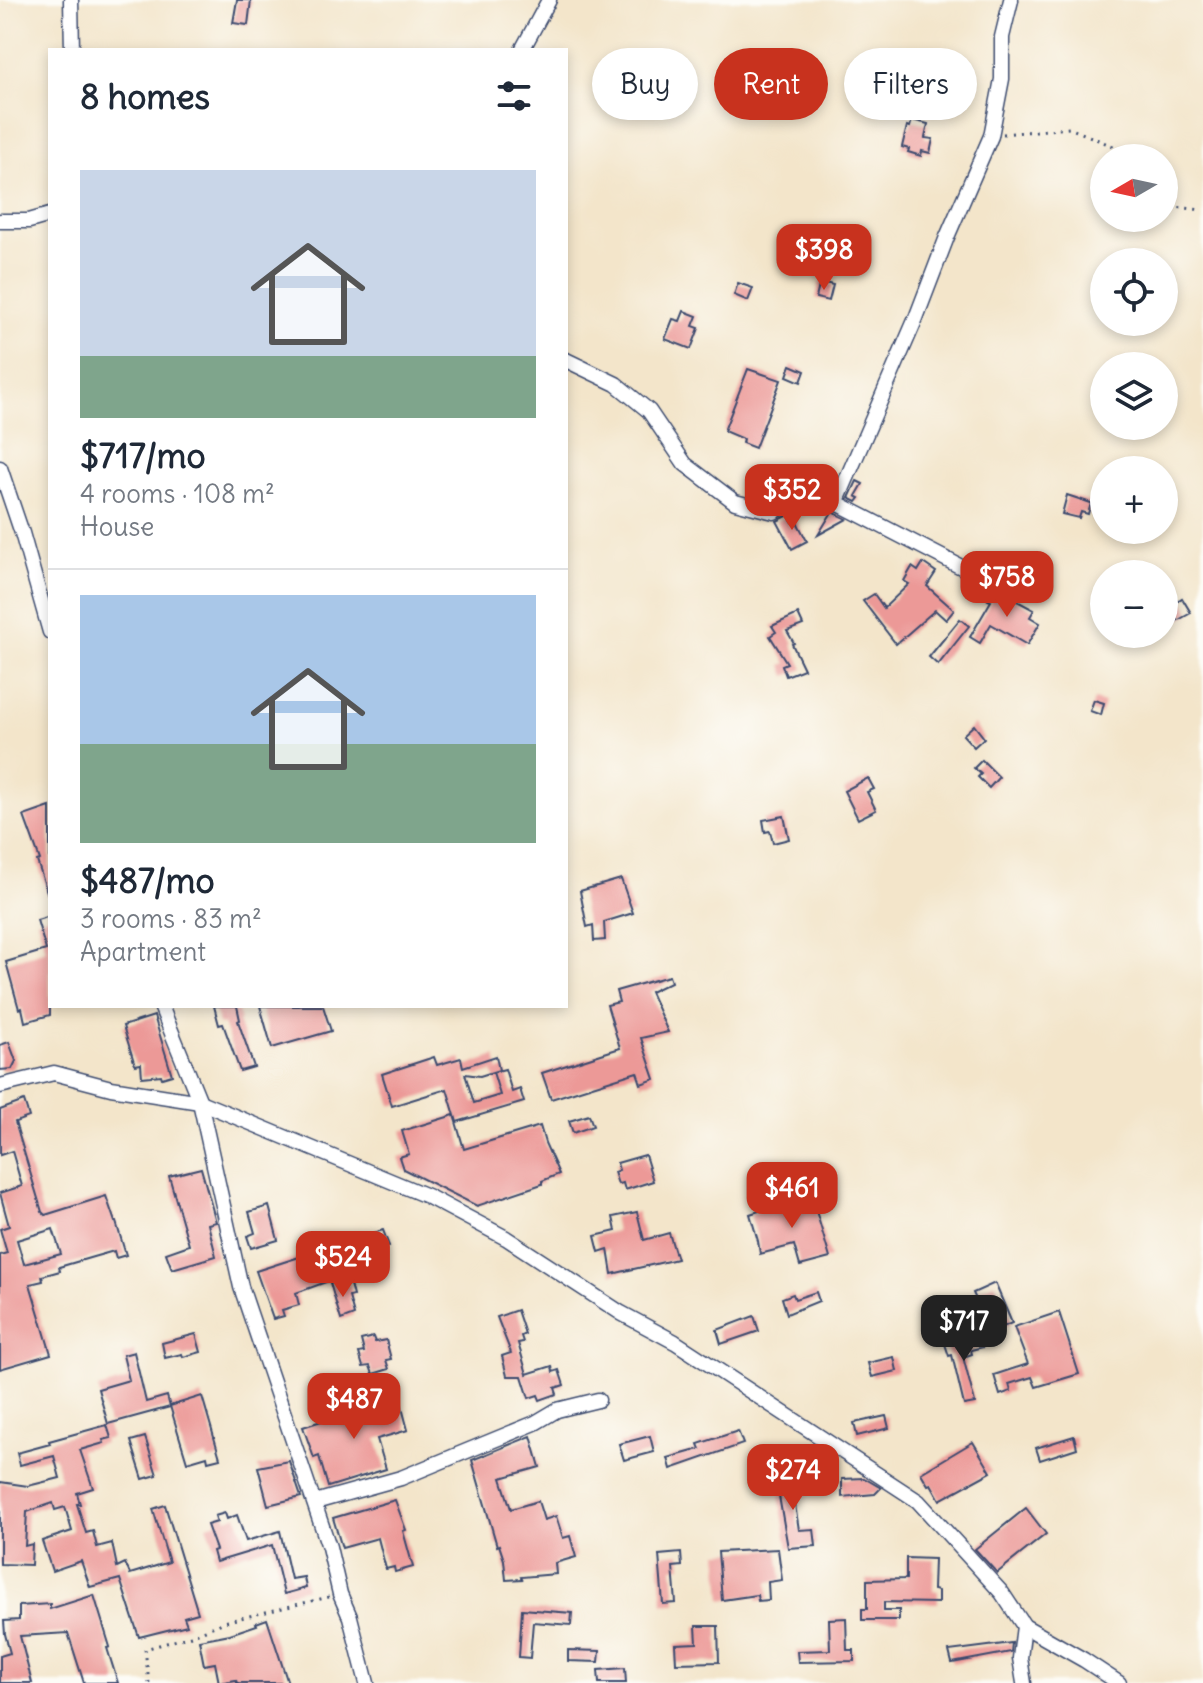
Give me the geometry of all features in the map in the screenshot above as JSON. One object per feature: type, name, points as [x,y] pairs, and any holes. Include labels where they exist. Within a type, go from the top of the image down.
[{"type":"street","points":[[71,0],[72,48]]},
{"type":"street","points":[[523,48],[549,0]]},
{"type":"street","points":[[837,501],[991,136],[1002,79],[1002,37],[1011,0]]},
{"type":"street","points":[[0,221],[29,221],[48,216]]},
{"type":"street","points":[[568,361],[616,384],[649,411],[685,464],[735,502],[774,512],[812,490],[998,586]]},
{"type":"street","points":[[0,468],[48,625]]},
{"type":"street","points":[[162,1008],[200,1102],[241,1287],[315,1502],[367,1683]]},
{"type":"street","points":[[0,1086],[54,1073],[111,1088],[200,1102],[427,1196],[506,1238],[621,1313],[675,1342],[918,1501],[1002,1593],[1024,1626],[1119,1683]]},
{"type":"street","points":[[315,1502],[401,1478],[535,1423],[557,1410],[598,1400]]},
{"type":"street","points":[[1024,1626],[1020,1658],[1024,1683]]},
{"type":"path","points":[[991,136],[1069,128],[1108,144]]},
{"type":"path","points":[[1178,207],[1203,210]]},
{"type":"path","points":[[149,1683],[145,1649],[191,1636],[224,1622],[340,1594]]},
{"type":"building","points":[[237,0],[251,0],[248,25],[233,23]]},
{"type":"building","points":[[912,120],[928,124],[925,138],[933,139],[930,153],[922,151],[921,156],[902,147],[907,126],[910,127]]},
{"type":"building","points":[[820,282],[833,285],[829,301],[816,298]]},
{"type":"building","points":[[738,283],[753,288],[748,301],[734,295]]},
{"type":"building","points":[[684,311],[697,316],[693,326],[699,328],[691,349],[665,339],[673,319],[680,321]]},
{"type":"building","points":[[791,365],[805,371],[801,382],[787,376]]},
{"type":"building","points":[[748,369],[781,380],[755,448],[724,431]]},
{"type":"building","points":[[857,481],[863,484],[856,496],[860,498],[857,502],[849,498]]},
{"type":"building","points":[[1067,495],[1090,503],[1088,514],[1081,512],[1079,518],[1062,514]]},
{"type":"building","points":[[832,512],[847,519],[818,535]]},
{"type":"building","points":[[789,515],[793,522],[796,520],[807,541],[792,549],[777,521]]},
{"type":"building","points":[[923,563],[936,572],[927,586],[954,610],[946,620],[935,610],[896,644],[863,601],[874,594],[884,608],[909,584],[904,581],[912,567],[918,571]]},
{"type":"building","points":[[992,594],[1004,594],[1034,610],[1030,617],[1040,623],[1027,645],[991,624],[980,643],[970,637]]},
{"type":"building","points":[[1182,598],[1191,613],[1178,620],[1178,601]]},
{"type":"building","points":[[798,614],[803,625],[787,631],[804,669],[786,676],[782,665],[787,663],[770,636],[776,632],[772,626]]},
{"type":"building","points":[[960,619],[969,626],[938,665],[929,657]]},
{"type":"building","points":[[1094,700],[1104,703],[1101,715],[1090,711]]},
{"type":"building","points":[[974,725],[984,738],[974,747],[963,735]]},
{"type":"building","points":[[982,760],[999,777],[989,788],[974,768]]},
{"type":"building","points":[[868,778],[874,789],[867,792],[876,810],[858,819],[844,791]]},
{"type":"building","points":[[48,808],[48,895],[37,861],[40,860],[24,816]]},
{"type":"building","points":[[784,816],[789,839],[773,843],[770,831],[765,832],[763,820]]},
{"type":"building","points":[[621,879],[633,913],[604,922],[605,940],[594,941],[593,925],[587,927],[580,891]]},
{"type":"building","points":[[48,917],[50,1015],[25,1022],[6,962],[46,950],[37,920]]},
{"type":"building","points":[[669,976],[671,982],[650,992],[668,1032],[641,1038],[655,1079],[641,1084],[637,1072],[551,1099],[542,1073],[620,1048],[607,1005],[619,1002],[616,991]]},
{"type":"building","points":[[215,1008],[237,1008],[238,1021],[254,1067],[240,1071],[223,1024],[219,1025]]},
{"type":"building","points":[[261,1008],[324,1008],[331,1031],[272,1048]]},
{"type":"building","points":[[154,1016],[172,1075],[162,1078],[161,1075],[142,1077],[141,1064],[135,1065],[123,1026]]},
{"type":"building","points":[[9,1042],[16,1061],[12,1069],[0,1070],[0,1045]]},
{"type":"building","points":[[496,1056],[499,1070],[480,1076],[465,1074],[474,1103],[500,1095],[493,1072],[505,1069],[512,1092],[520,1089],[524,1102],[457,1122],[447,1089],[392,1106],[382,1074],[434,1057],[437,1065],[461,1058],[463,1067]]},
{"type":"building","points":[[24,1101],[29,1117],[15,1122],[42,1212],[45,1215],[106,1196],[126,1255],[116,1258],[114,1251],[59,1267],[60,1271],[42,1276],[43,1281],[30,1284],[51,1354],[0,1369],[0,1255],[7,1253],[0,1229],[9,1226],[0,1193],[22,1186],[12,1151],[0,1155],[0,1110]],"holes":[[[53,1229],[61,1254],[24,1264],[17,1240]]]},
{"type":"building","points":[[454,1115],[464,1149],[540,1126],[559,1174],[542,1181],[542,1184],[477,1206],[403,1169],[399,1157],[409,1154],[402,1131]]},
{"type":"building","points":[[589,1115],[593,1126],[573,1133],[569,1121]]},
{"type":"building","points":[[645,1155],[653,1181],[625,1190],[623,1183],[618,1184],[614,1172],[619,1170],[617,1163]]},
{"type":"building","points":[[201,1168],[216,1222],[208,1224],[216,1256],[172,1269],[166,1253],[189,1245],[169,1176]]},
{"type":"building","points":[[811,1194],[830,1258],[800,1266],[794,1245],[760,1254],[750,1214]]},
{"type":"building","points":[[269,1206],[278,1240],[251,1248],[247,1236],[255,1233],[249,1212]]},
{"type":"building","points":[[637,1212],[644,1240],[669,1233],[677,1259],[612,1274],[608,1249],[599,1252],[595,1236],[616,1231],[613,1217]]},
{"type":"building","points":[[383,1230],[389,1246],[378,1250],[376,1244],[322,1261],[329,1281],[296,1293],[299,1305],[282,1310],[284,1316],[273,1319],[256,1271]]},
{"type":"building","points":[[342,1279],[344,1286],[350,1284],[353,1296],[349,1297],[354,1315],[341,1320],[330,1283]]},
{"type":"building","points":[[995,1283],[1012,1323],[991,1332],[973,1293]]},
{"type":"building","points":[[816,1292],[819,1301],[787,1314],[782,1298],[793,1294],[795,1299]]},
{"type":"building","points":[[517,1310],[525,1334],[521,1336],[523,1342],[518,1343],[527,1374],[552,1366],[553,1372],[559,1370],[564,1385],[555,1388],[557,1394],[540,1400],[538,1395],[529,1398],[522,1376],[507,1376],[502,1356],[511,1353],[497,1317]]},
{"type":"building","points":[[1059,1312],[1079,1374],[1036,1387],[1032,1377],[1009,1384],[1011,1391],[1000,1395],[994,1375],[1028,1364],[1014,1327]]},
{"type":"building","points":[[754,1316],[759,1331],[721,1344],[717,1330]]},
{"type":"building","points":[[196,1334],[201,1352],[165,1358],[162,1343]]},
{"type":"building","points":[[979,1334],[983,1347],[971,1350],[972,1354],[963,1357],[975,1403],[964,1405],[952,1355],[949,1356],[945,1344]]},
{"type":"building","points":[[373,1337],[375,1342],[386,1340],[391,1359],[386,1360],[389,1369],[373,1374],[370,1366],[363,1367],[359,1353],[364,1352],[361,1340]]},
{"type":"building","points":[[134,1352],[146,1402],[167,1396],[170,1407],[108,1424],[98,1389],[129,1380],[123,1355]]},
{"type":"building","points":[[894,1357],[897,1371],[872,1377],[868,1363]]},
{"type":"building","points":[[202,1396],[220,1458],[208,1461],[207,1456],[187,1462],[170,1406]]},
{"type":"building","points":[[400,1400],[408,1430],[377,1439],[386,1469],[328,1487],[319,1456],[314,1458],[303,1427],[353,1410]]},
{"type":"building","points":[[886,1416],[889,1428],[857,1436],[854,1423]]},
{"type":"building","points":[[107,1425],[111,1438],[80,1450],[93,1488],[77,1493],[80,1504],[77,1504],[86,1533],[93,1531],[97,1547],[112,1543],[117,1567],[125,1563],[130,1574],[169,1562],[153,1509],[165,1505],[198,1613],[184,1617],[187,1625],[139,1637],[120,1579],[90,1587],[81,1561],[52,1571],[42,1541],[72,1531],[65,1507],[55,1510],[53,1503],[27,1512],[25,1546],[32,1544],[31,1565],[0,1564],[0,1482],[28,1486],[60,1478],[54,1456],[20,1465],[17,1453]]},
{"type":"building","points":[[738,1431],[743,1444],[671,1469],[668,1458],[700,1449],[698,1444]]},
{"type":"building","points":[[531,1436],[540,1467],[501,1478],[511,1509],[538,1501],[544,1520],[556,1516],[563,1538],[570,1536],[576,1557],[555,1563],[556,1574],[506,1580],[504,1560],[497,1546],[472,1460]]},
{"type":"building","points":[[650,1436],[654,1452],[624,1460],[619,1444]]},
{"type":"building","points":[[1074,1436],[1077,1448],[1040,1460],[1036,1448]]},
{"type":"building","points":[[145,1437],[157,1475],[143,1479],[131,1441]]},
{"type":"building","points":[[973,1442],[991,1472],[940,1500],[921,1473]]},
{"type":"building","points":[[289,1461],[301,1497],[268,1505],[258,1467]]},
{"type":"building","points":[[799,1468],[801,1483],[792,1485],[799,1530],[814,1529],[816,1546],[788,1548],[776,1474]]},
{"type":"building","points":[[864,1478],[881,1488],[875,1494],[842,1497],[842,1479]]},
{"type":"building","points":[[395,1500],[406,1530],[403,1531],[413,1567],[395,1572],[394,1567],[386,1569],[378,1538],[342,1548],[333,1518]]},
{"type":"building","points":[[1026,1508],[1046,1534],[997,1573],[975,1549]]},
{"type":"building","points":[[225,1513],[227,1519],[237,1515],[246,1541],[280,1531],[291,1579],[304,1577],[306,1588],[284,1594],[272,1545],[216,1562],[213,1551],[216,1550],[207,1525],[217,1522],[215,1516]]},
{"type":"building","points":[[778,1549],[782,1580],[768,1582],[769,1600],[758,1601],[757,1595],[722,1600],[718,1552]]},
{"type":"building","points":[[681,1553],[682,1566],[673,1567],[676,1603],[663,1604],[659,1555]]},
{"type":"building","points":[[906,1558],[934,1559],[933,1590],[938,1591],[938,1603],[884,1602],[884,1610],[899,1610],[899,1620],[862,1620],[862,1609],[867,1609],[867,1580],[906,1579]]},
{"type":"building","points":[[94,1595],[118,1683],[84,1683],[68,1633],[20,1636],[32,1683],[0,1683],[0,1656],[10,1653],[4,1621],[19,1620],[19,1606],[50,1604],[50,1609]]},
{"type":"building","points":[[522,1609],[572,1613],[571,1625],[533,1622],[530,1658],[519,1657]]},
{"type":"building","points":[[846,1618],[847,1650],[854,1650],[854,1661],[798,1662],[797,1651],[830,1650],[829,1619]]},
{"type":"building","points":[[267,1619],[288,1683],[237,1683],[236,1680],[219,1683],[215,1663],[204,1665],[199,1640],[230,1634]]},
{"type":"building","points":[[696,1626],[718,1626],[719,1662],[676,1663],[675,1644],[697,1643]]},
{"type":"building","points":[[1012,1643],[1011,1652],[952,1663],[949,1651]]},
{"type":"building","points":[[568,1650],[600,1651],[599,1662],[568,1661]]},
{"type":"building","points":[[625,1668],[626,1683],[599,1683],[598,1670]]}]
